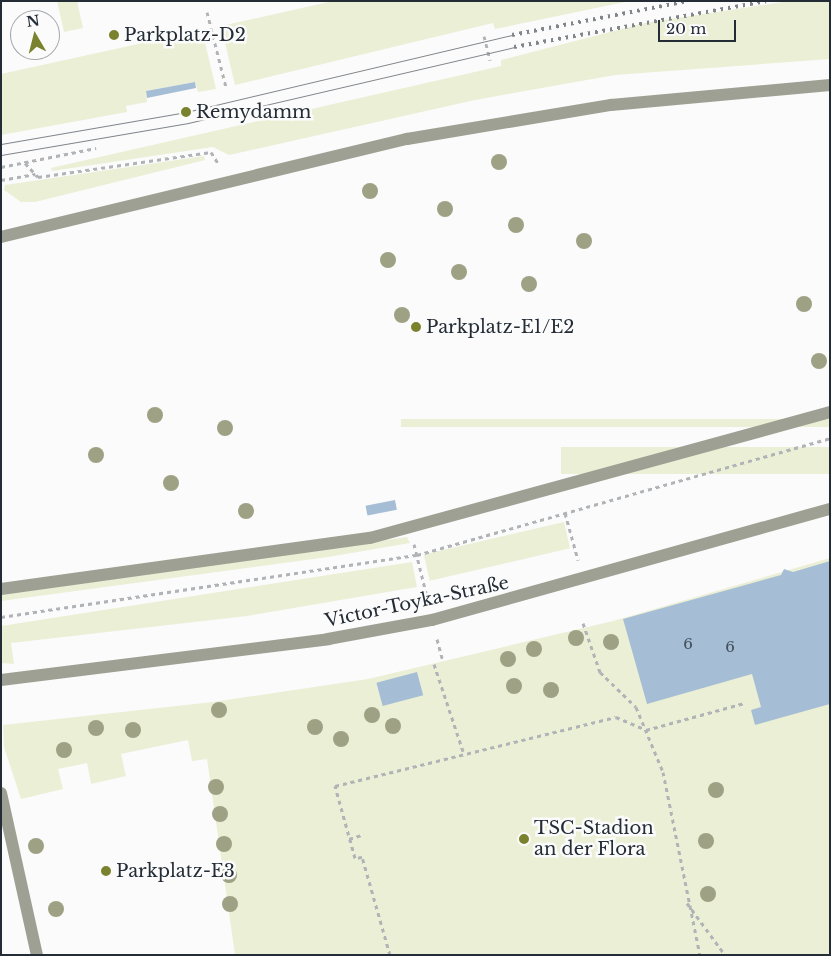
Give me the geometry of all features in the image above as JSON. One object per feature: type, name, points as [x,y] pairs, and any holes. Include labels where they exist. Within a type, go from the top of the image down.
[{"type":"street","points":[[1,237],[229,180],[506,121],[724,92],[830,85]]},
{"type":"street","points":[[1,589],[370,538],[830,412]]},
{"type":"street","name":"Victor-Toyka-Straße","points":[[1,680],[328,639],[432,620],[830,509]]},
{"type":"street","points":[[1,793],[38,955]]},
{"type":"path","points":[[207,12],[226,87]]},
{"type":"path","points":[[484,36],[490,60]]},
{"type":"path","points":[[1,166],[25,163],[96,148]]},
{"type":"path","points":[[1,180],[211,152],[229,180]]},
{"type":"path","points":[[25,163],[36,174]]},
{"type":"path","points":[[1,617],[417,555],[830,438]]},
{"type":"path","points":[[565,513],[574,546]]},
{"type":"path","points":[[417,555],[426,592]]},
{"type":"path","points":[[583,623],[600,672],[636,707],[662,772],[687,903],[700,955]]},
{"type":"path","points":[[434,664],[463,751]]},
{"type":"path","points":[[390,955],[362,857],[355,858],[335,786],[463,751],[616,716],[646,730],[745,703]]},
{"type":"path","points":[[349,839],[364,834]]},
{"type":"path","points":[[687,903],[725,955]]},
{"type":"green space","points":[[57,1],[77,1],[83,28],[64,32]]},
{"type":"green space","points":[[333,1],[630,1],[495,29],[493,23],[235,85],[221,26]]},
{"type":"green space","points":[[789,1],[830,1],[830,59],[615,75],[475,100],[229,155],[213,147],[52,171],[51,168],[501,66],[501,60],[645,23]]},
{"type":"green space","points":[[202,30],[216,89],[198,92],[195,82],[146,91],[147,102],[126,106],[127,112],[1,135],[1,74]]},
{"type":"green space","points":[[204,156],[205,160],[35,202],[21,202],[4,190],[5,185]]},
{"type":"green space","points":[[401,419],[830,419],[830,427],[401,427]]},
{"type":"green space","points":[[561,447],[830,447],[830,474],[561,474]]},
{"type":"green space","points":[[564,522],[570,548],[430,581],[424,554]]},
{"type":"green space","points":[[407,537],[410,543],[328,557],[1,601],[1,594]]},
{"type":"green space","name":"TSC-Stadion an der Flora","points":[[830,558],[830,955],[235,955],[207,759],[192,761],[188,740],[121,754],[126,776],[91,784],[87,763],[58,769],[63,789],[21,799],[4,747],[3,725],[213,702],[368,679],[613,621]]},
{"type":"green space","points":[[412,562],[417,587],[247,616],[11,643],[14,664],[1,663],[1,626]]},
{"type":"building","points":[[195,82],[196,88],[147,98],[146,91]]},
{"type":"building","points":[[395,500],[397,510],[367,516],[366,506]]},
{"type":"building","points":[[830,561],[830,704],[755,725],[751,710],[761,707],[752,674],[647,704],[623,619],[781,575],[784,569],[793,572]]},
{"type":"building","points":[[417,672],[423,695],[383,706],[376,683]]},
{"type":"tram line","points":[[1,144],[186,112],[512,35]]},
{"type":"tram line","points":[[1,155],[188,123],[514,47]]},
{"type":"railway","points":[[512,35],[688,1]]},
{"type":"railway","points":[[514,47],[766,1]]},
{"type":"place","name":"Parkplatz-D2","points":[[114,35]]},
{"type":"place","name":"Remydamm","points":[[186,112]]},
{"type":"place","name":"Parkplatz-E1/E2","points":[[416,327]]},
{"type":"place","name":"TSC-Stadion an der Flora","points":[[524,839]]},
{"type":"place","name":"Parkplatz-E3","points":[[106,871]]}]
